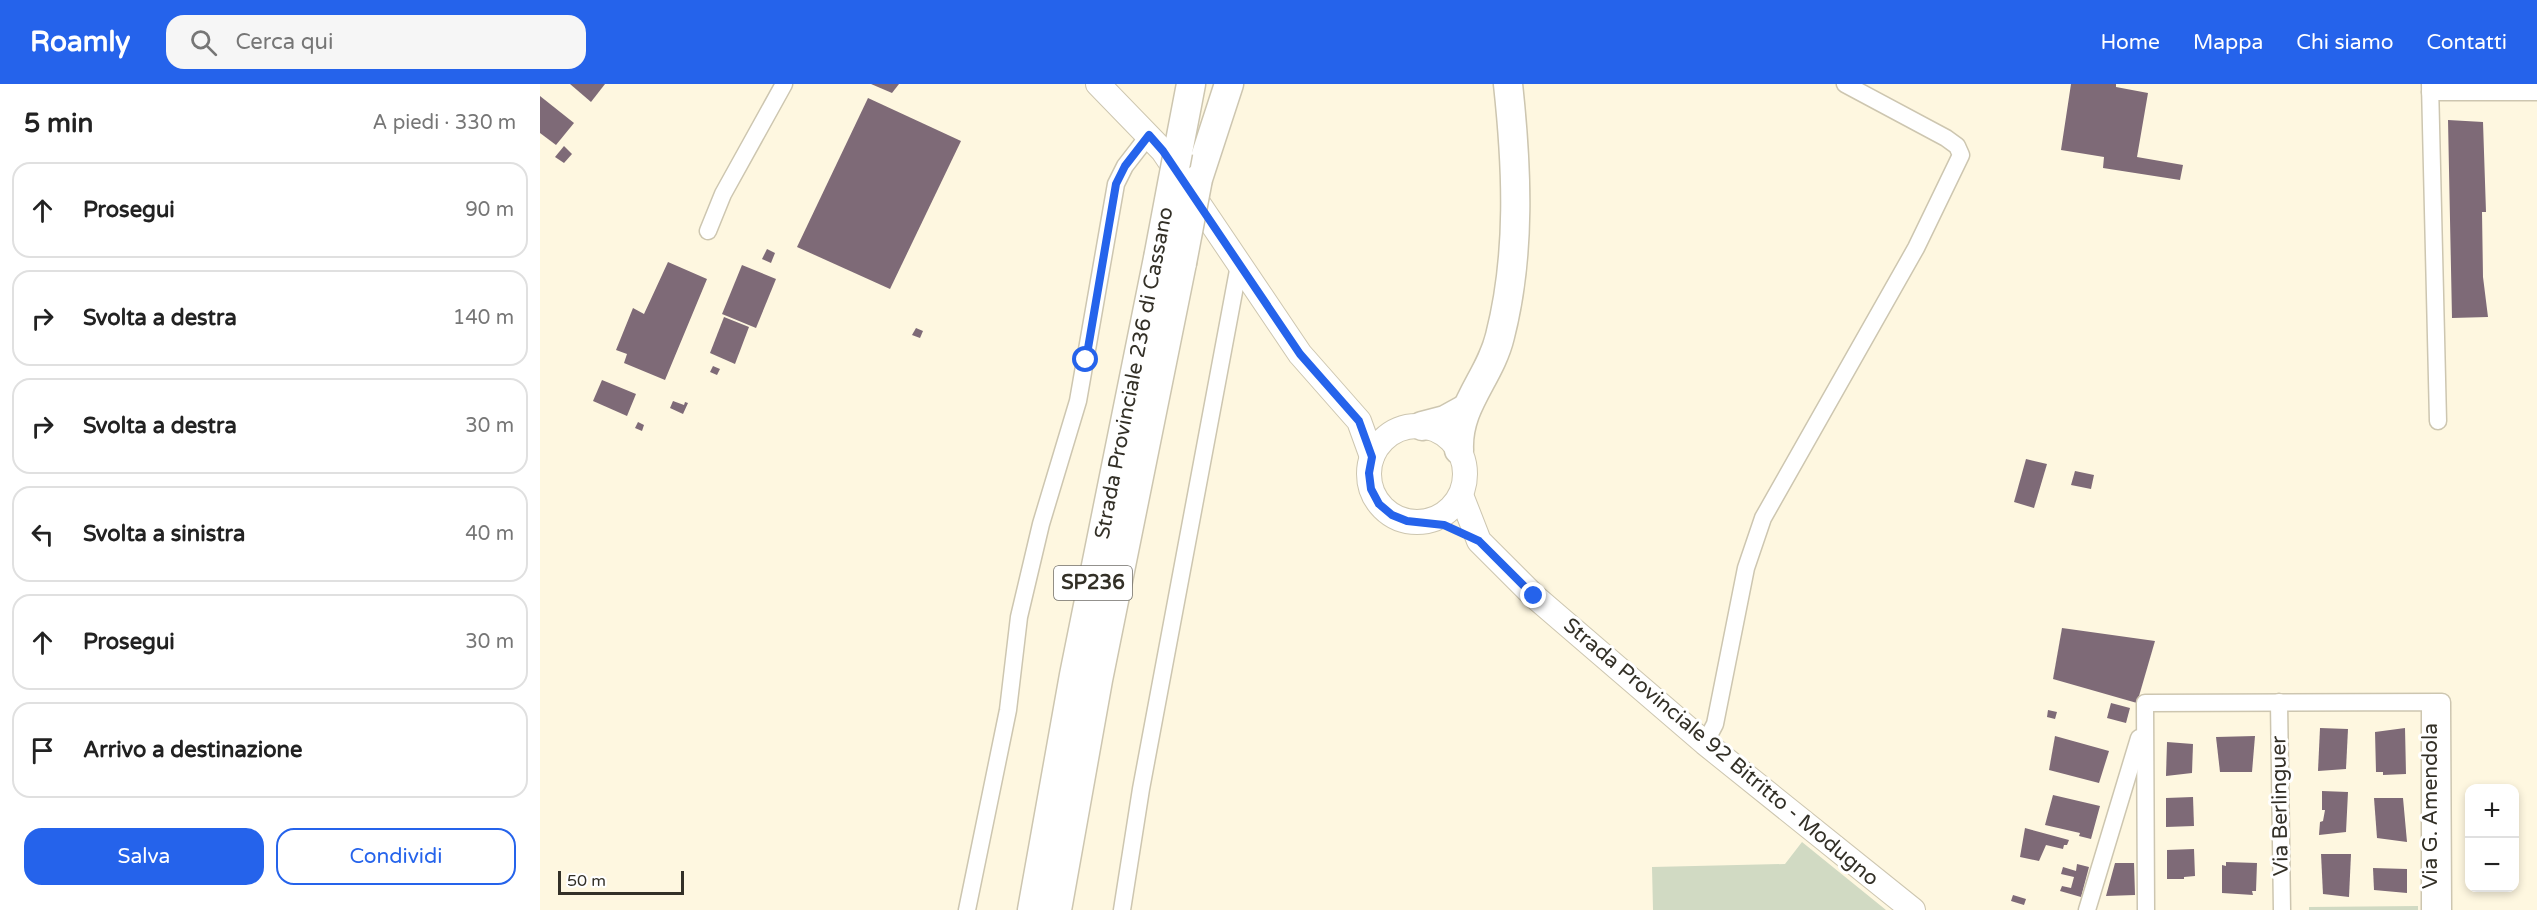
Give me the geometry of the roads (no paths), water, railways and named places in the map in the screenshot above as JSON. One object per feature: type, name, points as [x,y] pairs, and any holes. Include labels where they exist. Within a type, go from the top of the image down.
[{"type":"highway","name":"Strada Provinciale 236 di Cassano","points":[[1057,910],[1170,261],[1178,152],[1191,84]]},
{"type":"highway","name":"Strada Provinciale 236 di Cassano","points":[[1032,910],[1074,675],[1170,261],[1198,179],[1215,84]]},
{"type":"highway","points":[[1198,179],[1229,84]]},
{"type":"highway","points":[[1460,450],[1460,426],[1465,409],[1491,362],[1508,299],[1515,201],[1515,158],[1508,84]]},
{"type":"highway","points":[[1411,428],[1445,420],[1465,409]]},
{"type":"main road","points":[[1098,84],[1163,151],[1300,354],[1359,421],[1372,457]]},
{"type":"main road","points":[[1359,421],[1379,427],[1437,430],[1450,438],[1460,450],[1465,472],[1461,495],[1452,508],[1439,517],[1423,522]]},
{"type":"main road","points":[[1411,428],[1378,445],[1372,457],[1369,473],[1371,489],[1379,504],[1399,518],[1444,525],[1479,541]]},
{"type":"main road","points":[[1461,495],[1479,541]]},
{"type":"main road","name":"Strada Provinciale 92 Bitritto - Modugno","points":[[1479,541],[1555,615],[1705,743],[1913,910]]},
{"type":"street","points":[[708,231],[723,194],[784,84]]},
{"type":"street","points":[[1705,743],[1716,724],[1746,568],[1760,526],[1916,248],[1961,155],[1957,146],[1946,138],[1863,96],[1845,84]]},
{"type":"street","points":[[2438,421],[2430,88],[2537,92]]},
{"type":"street","points":[[968,910],[1008,710],[1018,617],[1041,524],[1078,401],[1116,184],[1125,166],[1149,135]]},
{"type":"street","points":[[1122,910],[1141,789],[1239,265]]},
{"type":"street","points":[[2145,711],[2278,702]]},
{"type":"street","name":"Via G. Amendola","points":[[2278,702],[2436,702],[2436,851],[2430,910]]},
{"type":"street","name":"Via Berlinguer","points":[[2278,702],[2282,910]]},
{"type":"street","points":[[2087,910],[2145,711]]},
{"type":"street","points":[[2145,711],[2146,910]]},
{"type":"street","points":[[2436,851],[2443,910]]}]
